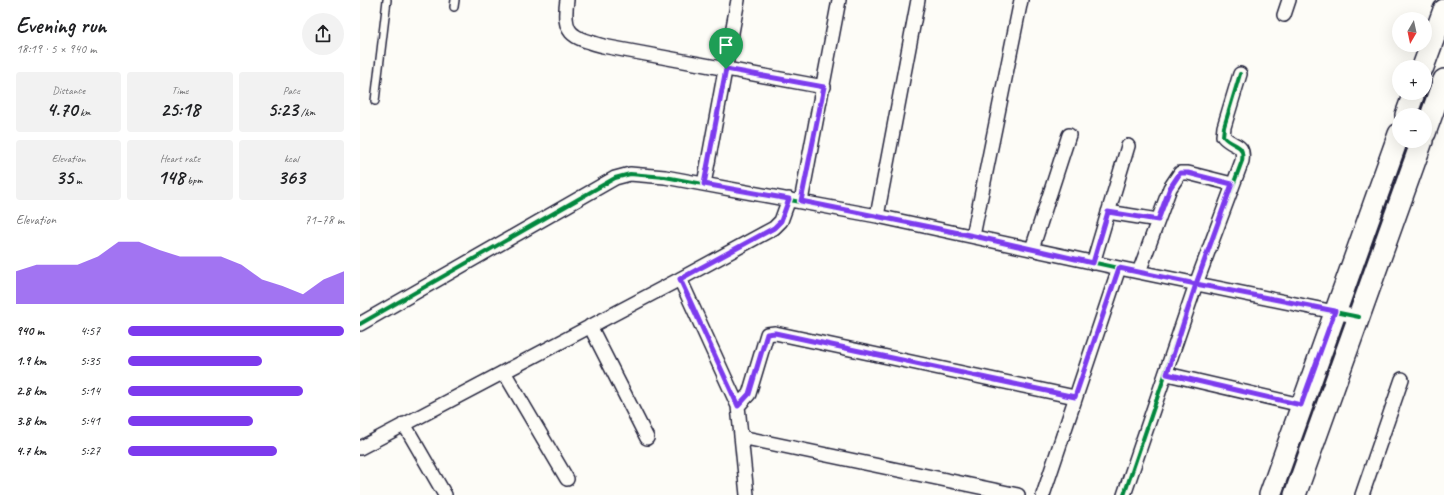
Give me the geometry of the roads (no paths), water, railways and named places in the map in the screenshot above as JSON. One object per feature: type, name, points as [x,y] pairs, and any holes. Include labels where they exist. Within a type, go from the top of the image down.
[{"type":"main road","points":[[1426,60],[1444,10]]},
{"type":"main road","points":[[1432,113],[1444,80]]},
{"type":"main road","points":[[1270,495],[1394,148]]},
{"type":"main road","points":[[1295,495],[1419,148]]},
{"type":"street","points":[[568,0],[565,15],[568,30],[578,39],[603,46],[824,87]]},
{"type":"street","points":[[704,184],[738,0]]},
{"type":"street","points":[[360,448],[774,228],[781,221],[795,200],[824,87],[839,0]]},
{"type":"street","points":[[877,216],[918,0]]},
{"type":"street","points":[[974,236],[1021,0]]},
{"type":"street","points":[[1284,15],[1289,0]]},
{"type":"street","points":[[1124,495],[1167,374],[1196,284],[1232,184],[1242,161],[1243,152],[1240,146],[1228,141],[1223,136],[1224,127],[1240,74]]},
{"type":"street","points":[[1032,249],[1069,135]]},
{"type":"street","points":[[1093,263],[1128,146]]},
{"type":"street","points":[[1139,272],[1170,188],[1180,173],[1188,173],[1232,184]]},
{"type":"street","points":[[360,324],[615,178],[630,174],[704,184],[877,216],[1093,263],[1359,317]]},
{"type":"street","points":[[1108,212],[1158,220]]},
{"type":"street","points":[[1043,495],[1119,268]]},
{"type":"street","points":[[680,279],[738,406],[747,495]]},
{"type":"street","points":[[590,326],[647,438]]},
{"type":"street","points":[[738,406],[749,394],[767,334],[775,333],[1075,397]]},
{"type":"street","points":[[504,372],[567,479]]},
{"type":"street","points":[[1167,374],[1301,405]]},
{"type":"street","points":[[1362,495],[1402,379]]},
{"type":"street","points":[[404,424],[445,495]]},
{"type":"street","points":[[741,437],[1018,495]]},
{"type":"lane","points":[[375,101],[387,0]]}]
